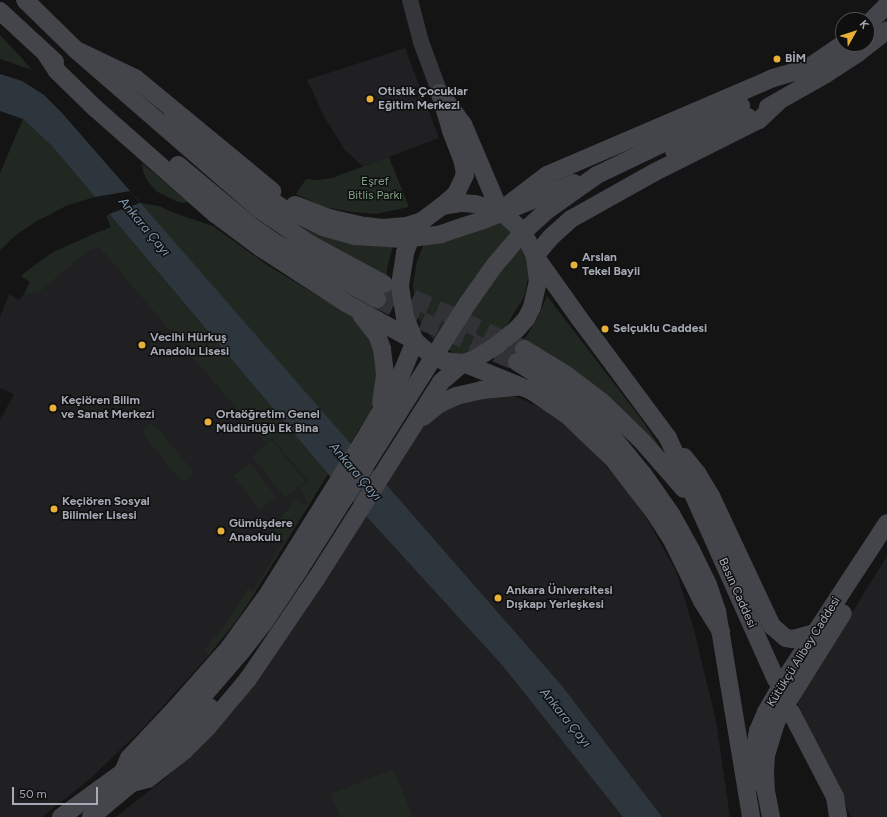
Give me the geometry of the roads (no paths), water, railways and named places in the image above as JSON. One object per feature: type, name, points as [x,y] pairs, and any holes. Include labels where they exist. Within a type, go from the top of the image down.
[{"type":"main road","points":[[0,11],[46,54],[250,225],[298,256],[380,292],[258,209],[76,50],[25,0]]},
{"type":"main road","points":[[875,17],[887,5]]},
{"type":"main road","points":[[535,256],[551,237],[576,217],[654,172],[759,120],[778,102],[858,53],[887,30]]},
{"type":"main road","points":[[61,817],[127,777],[194,725],[238,674],[274,625],[393,445],[476,309],[519,252],[549,222],[608,181],[744,112],[769,93],[835,49]]},
{"type":"main road","points":[[76,50],[135,78],[275,194],[296,206],[329,218],[365,226],[406,226],[422,221],[456,194],[465,175],[463,162],[451,130],[440,93]]},
{"type":"main road","points":[[46,54],[57,71],[75,90],[214,213],[297,273],[357,309],[415,341],[425,351],[444,361],[463,363],[532,391],[567,415],[596,441],[628,477],[664,526],[702,601],[721,632]]},
{"type":"main road","points":[[105,65],[245,181],[281,207],[323,227],[344,234],[403,239],[431,236],[451,231],[597,175],[744,112],[778,102]]},
{"type":"main road","points":[[500,211],[548,174],[773,78],[808,68]]},
{"type":"main road","points":[[440,93],[463,124],[500,211]]},
{"type":"main road","points":[[548,174],[543,184],[543,189],[548,202],[556,213],[576,217]]},
{"type":"main road","points":[[91,817],[160,741],[198,702],[242,652],[263,624],[299,570],[468,303],[494,266],[522,233],[539,218],[597,175]]},
{"type":"main road","points":[[442,206],[475,204],[500,211],[518,226],[535,256],[668,438],[697,473],[711,496],[772,626],[786,638],[793,639],[815,633]]},
{"type":"main road","points":[[127,777],[129,758],[229,648],[268,594],[398,382],[415,341],[404,318],[400,285],[405,254],[409,242],[422,221]]},
{"type":"main road","points":[[127,777],[148,778],[163,769],[188,746],[227,705],[279,635],[397,454],[409,432],[441,382],[463,363],[476,359],[498,346],[526,319],[532,307],[537,288],[538,268],[535,256]]},
{"type":"main road","points":[[357,309],[377,335],[382,349],[385,375],[379,414]]},
{"type":"main road","points":[[698,507],[662,462],[602,402],[565,374],[521,355],[588,412],[610,434],[671,514],[691,550],[708,585],[721,632],[751,817]]},
{"type":"main road","points":[[409,432],[439,404],[456,396],[481,390],[522,387]]},
{"type":"main road","points":[[668,438],[698,507]]},
{"type":"main road","name":"Basın Caddesi","points":[[698,507],[785,684]]},
{"type":"main road","name":"Kütükçü Alibey Caddesi","points":[[771,817],[766,792],[765,773],[771,717],[785,684],[815,633],[887,523]]},
{"type":"main road","name":"Kütükçü Alibey Caddesi","points":[[785,684],[874,564],[887,536]]},
{"type":"main road","points":[[791,712],[835,797],[838,817]]},
{"type":"main road","name":"Kütükçü Alibey Caddesi","points":[[754,817],[755,749],[758,731],[771,717]]},
{"type":"main road","points":[[828,817],[835,797]]},
{"type":"street","points":[[410,0],[421,42],[440,93]]},
{"type":"water","name":"Ankara Çayı","points":[[0,74],[22,81],[44,95],[62,113],[562,686],[662,817],[623,817],[503,666],[328,474],[52,146],[23,119],[0,111]]},
{"type":"tunnel","points":[[388,287],[524,349]]},
{"type":"tunnel","points":[[377,299],[422,321],[517,362]]},
{"type":"place","name":"BİM","points":[[777,59]]},
{"type":"place","name":"Otistik Çocuklar Eğitim Merkezi","points":[[370,99]]},
{"type":"place","name":"Arslan Tekel Bayii","points":[[574,265]]},
{"type":"place","name":"Selçuklu Caddesi","points":[[605,329]]},
{"type":"place","name":"Vecihi Hürkuş Anadolu Lisesi","points":[[142,345]]},
{"type":"place","name":"Keçiören Bilim ve Sanat Merkezi","points":[[53,408]]},
{"type":"place","name":"Ortaöğretim Genel Müdürlüğü Ek Bina","points":[[208,422]]},
{"type":"place","name":"Keçiören Sosyal Bilimler Lisesi","points":[[54,509]]},
{"type":"place","name":"Gümüşdere Anaokulu","points":[[221,531]]},
{"type":"place","name":"Ankara Üniversitesi Dışkapı Yerleşkesi","points":[[498,598]]},
{"type":"park label","name":"Eşref Bitlis Parkı","points":[[375,189]]}]
